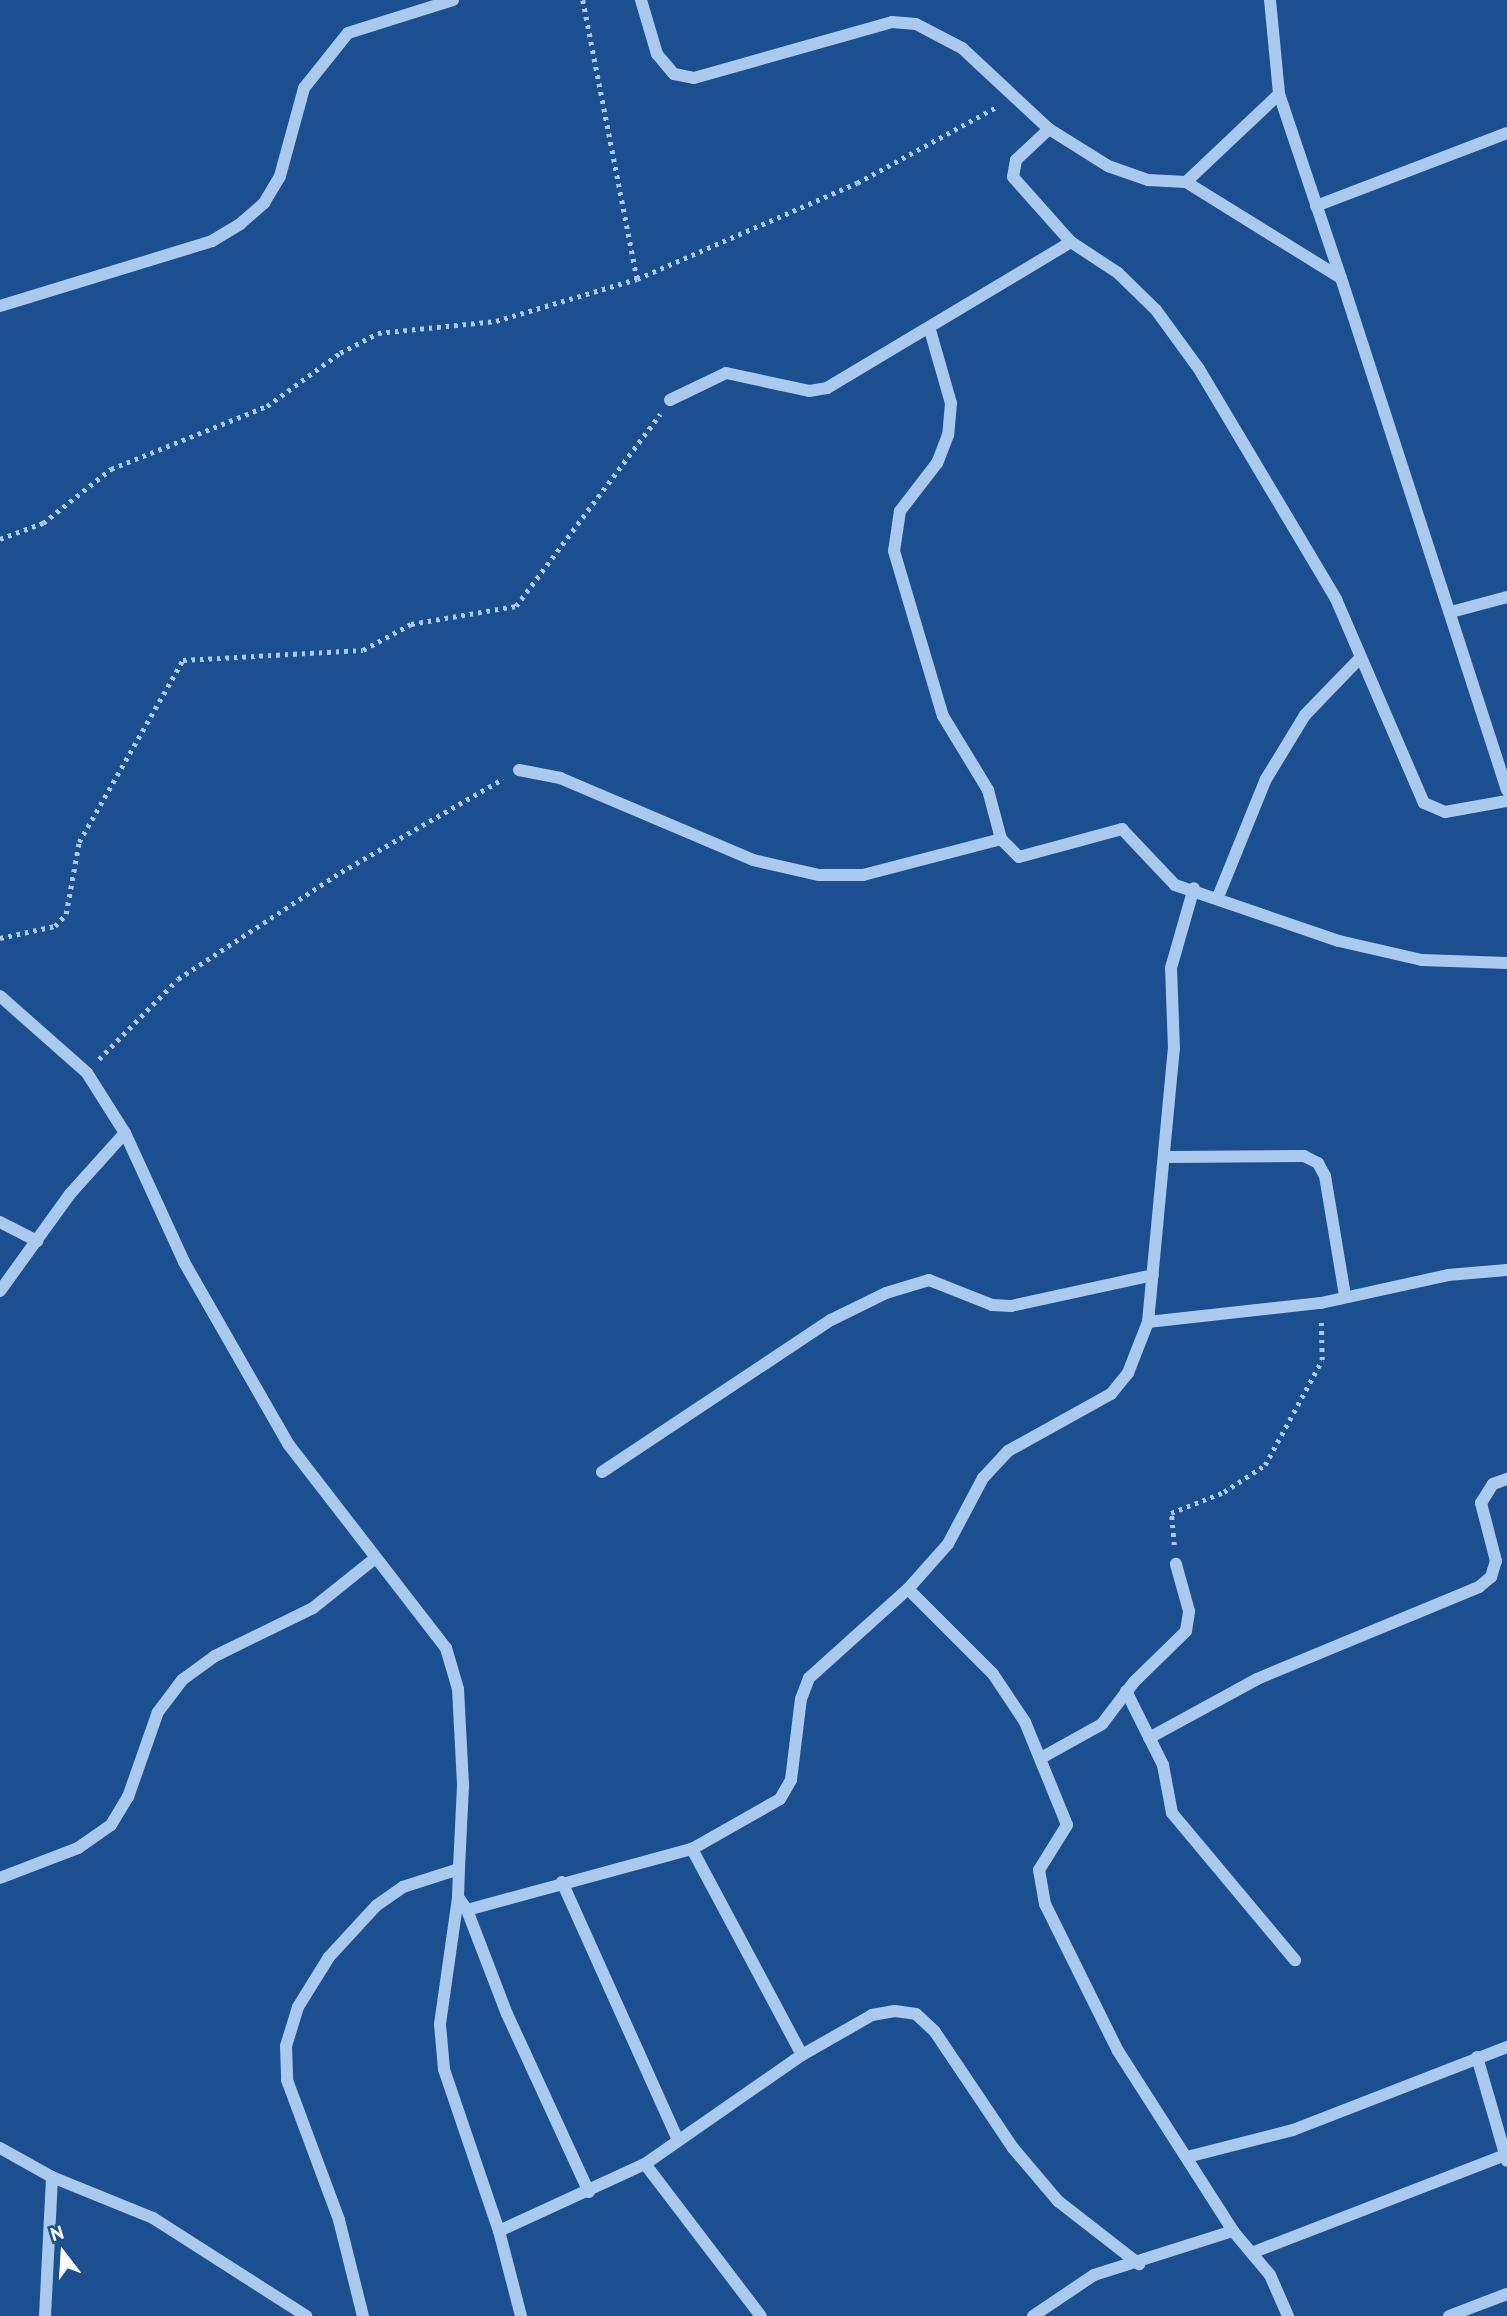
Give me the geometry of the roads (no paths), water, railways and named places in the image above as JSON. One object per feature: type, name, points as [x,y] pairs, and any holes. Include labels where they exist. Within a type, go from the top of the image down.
[{"type":"street","points":[[0,306],[212,241],[240,224],[264,204],[280,176],[304,88],[348,33],[453,0]]},
{"type":"street","points":[[641,0],[657,54],[674,74],[694,78],[724,74],[905,20],[962,48],[1011,98],[1049,129],[1115,170],[1186,182],[1341,278]]},
{"type":"street","points":[[1269,0],[1279,94],[1451,612],[1507,790]]},
{"type":"street","points":[[1186,182],[1279,94]]},
{"type":"street","points":[[1049,129],[1016,160],[1013,177],[1072,243],[1118,273],[1156,310],[1199,369],[1336,599],[1359,659],[1424,803],[1445,812],[1507,802]]},
{"type":"street","points":[[1316,206],[1507,133]]},
{"type":"street","points":[[670,400],[726,373],[809,391],[827,388],[930,330],[1072,243]]},
{"type":"street","points":[[930,330],[951,403],[948,435],[937,463],[900,511],[894,551],[943,716],[988,790],[1001,839],[1018,857],[1122,829],[1137,839],[1163,876],[1339,941],[1422,960],[1507,963]]},
{"type":"street","points":[[1451,612],[1507,597]]},
{"type":"street","points":[[1217,897],[1273,769],[1305,715],[1359,659]]},
{"type":"street","points":[[519,770],[560,778],[754,860],[819,875],[863,875],[1001,839]]},
{"type":"street","points":[[467,1910],[562,1882],[692,1849],[780,1799],[791,1780],[801,1699],[810,1678],[908,1589],[948,1544],[982,1478],[1008,1451],[1111,1394],[1128,1373],[1148,1322],[1167,1157],[1174,1049],[1171,968],[1194,888]]},
{"type":"street","points":[[0,996],[87,1073],[125,1133],[184,1262],[289,1445],[373,1560],[446,1648],[458,1689],[463,1786],[458,1896],[440,2024],[444,2069],[499,2231],[521,2316]]},
{"type":"street","points":[[0,1291],[70,1194],[125,1133]]},
{"type":"street","points":[[1167,1157],[1304,1156],[1318,1163],[1325,1176],[1345,1295]]},
{"type":"street","points":[[0,1222],[37,1241]]},
{"type":"street","points":[[1148,1322],[1321,1303],[1345,1295],[1507,1270]]},
{"type":"street","points":[[602,1472],[831,1320],[886,1293],[929,1280],[992,1305],[1011,1306],[1153,1275]]},
{"type":"street","points":[[1149,1738],[1257,1679],[1479,1587],[1491,1577],[1496,1561],[1481,1503],[1493,1484],[1507,1479]]},
{"type":"street","points":[[0,1878],[78,1848],[111,1825],[128,1797],[158,1712],[182,1680],[215,1656],[313,1608],[373,1560]]},
{"type":"street","points":[[1041,1758],[1102,1724],[1126,1691],[1186,1631],[1189,1611],[1176,1564]]},
{"type":"street","points":[[908,1589],[993,1674],[1041,1758],[1067,1825],[1039,1870],[1045,1904],[1118,2051],[1233,2231],[1254,2252],[1288,2316]]},
{"type":"street","points":[[1126,1691],[1163,1765],[1172,1813],[1295,1960]]},
{"type":"street","points":[[692,1849],[802,2055]]},
{"type":"street","points":[[363,2316],[339,2220],[287,2080],[286,2046],[298,2007],[329,1957],[376,1906],[403,1887],[459,1869]]},
{"type":"street","points":[[562,1882],[678,2140]]},
{"type":"street","points":[[458,1896],[467,1910],[508,2014],[589,2192]]},
{"type":"street","points":[[499,2231],[645,2164],[802,2055],[872,2015],[916,2014],[1058,2202],[1139,2264]]},
{"type":"street","points":[[1187,2157],[1293,2130],[1476,2057],[1507,2048]]},
{"type":"street","points":[[1254,2252],[1506,2158],[1476,2057]]},
{"type":"street","points":[[0,2148],[52,2177],[153,2218],[306,2316]]},
{"type":"street","points":[[645,2164],[761,2316]]},
{"type":"street","points":[[45,2316],[52,2177]]},
{"type":"street","points":[[1033,2316],[1094,2275],[1139,2264],[1233,2231]]},
{"type":"street","points":[[1448,2316],[1507,2294]]}]
